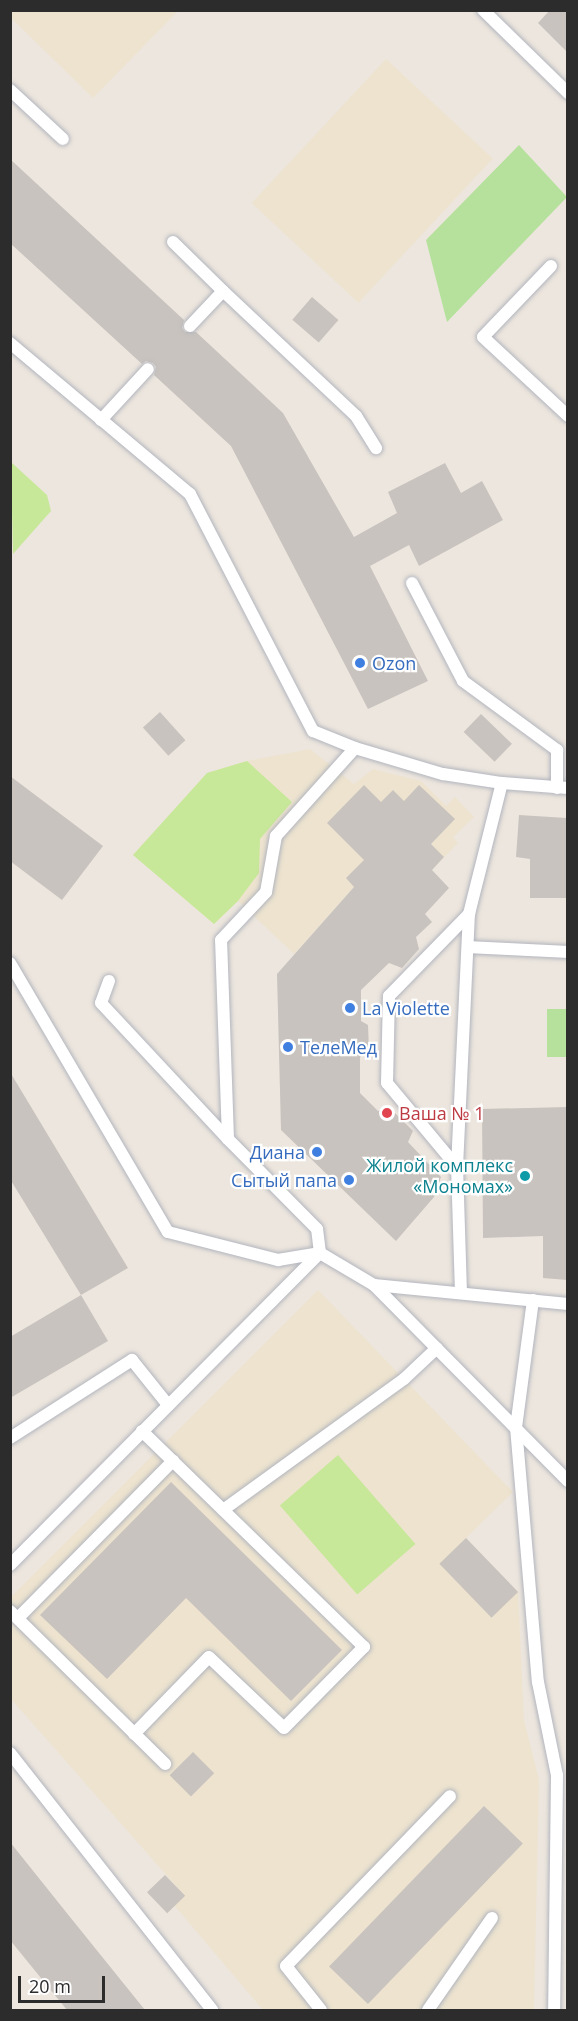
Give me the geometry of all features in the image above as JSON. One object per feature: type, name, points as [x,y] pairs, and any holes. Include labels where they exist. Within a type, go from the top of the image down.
[{"type":"lane","points":[[483,10],[567,93]]},
{"type":"lane","points":[[13,96],[63,139]]},
{"type":"lane","points":[[173,242],[356,416],[375,448]]},
{"type":"lane","points":[[551,266],[483,337],[567,416]]},
{"type":"lane","points":[[190,326],[223,291]]},
{"type":"lane","points":[[10,343],[190,494],[312,731],[355,748],[443,774],[502,783],[562,788],[557,750],[463,681],[412,584]]},
{"type":"lane","points":[[101,420],[148,369]]},
{"type":"lane","points":[[228,1139],[221,940],[267,892],[276,837],[355,748]]},
{"type":"lane","points":[[461,1293],[458,1167],[469,914],[502,783]]},
{"type":"lane","points":[[458,1167],[387,1083],[389,996],[469,914]]},
{"type":"lane","points":[[468,946],[567,952]]},
{"type":"lane","points":[[11,965],[168,1232],[278,1260],[320,1253],[374,1285],[567,1481]]},
{"type":"lane","points":[[109,981],[101,1003],[228,1139],[317,1229],[320,1253]]},
{"type":"lane","points":[[10,1565],[320,1253]]},
{"type":"lane","points":[[374,1285],[567,1304]]},
{"type":"lane","points":[[533,1300],[516,1427],[538,1682],[557,1775],[554,2010]]},
{"type":"lane","points":[[223,1510],[404,1379],[437,1348]]},
{"type":"lane","points":[[10,1438],[132,1359],[168,1405]]},
{"type":"lane","points":[[134,1734],[209,1657],[284,1728],[364,1647],[142,1431]]},
{"type":"lane","points":[[165,1764],[14,1615],[172,1461]]},
{"type":"lane","points":[[10,1752],[212,2010]]},
{"type":"lane","points":[[557,1775],[567,1786]]},
{"type":"lane","points":[[321,2010],[286,1966],[450,1796]]},
{"type":"lane","points":[[428,2010],[492,1918]]},
{"type":"shaded area","points":[[10,11],[178,11],[93,98],[11,18]]},
{"type":"shaded area","points":[[386,59],[493,159],[358,303],[252,203]]},
{"type":"shaded area","points":[[310,749],[354,784],[373,769],[421,781],[446,806],[455,797],[474,817],[453,837],[458,843],[432,870],[410,846],[354,887],[294,954],[238,901],[214,924],[133,855],[207,773],[247,761]]},
{"type":"shaded area","points":[[318,1290],[513,1492],[466,1538],[518,1592],[524,1720],[539,1780],[534,2010],[263,2010],[174,1905],[184,1895],[11,1699],[10,1598]]},
{"type":"green space","points":[[519,145],[567,197],[447,322],[426,240]]},
{"type":"green space","points":[[11,462],[47,495],[51,511],[13,554]]},
{"type":"green space","points":[[247,761],[292,802],[260,839],[259,873],[238,901],[214,924],[133,855],[207,773]]},
{"type":"green space","points":[[547,1009],[567,1009],[567,1057],[547,1057]]},
{"type":"green space","points":[[338,1455],[415,1544],[357,1595],[280,1506]]},
{"type":"building","points":[[550,10],[567,10],[567,52],[538,23]]},
{"type":"building","points":[[10,159],[184,320],[182,328],[185,332],[196,332],[283,413],[354,537],[397,513],[388,492],[445,463],[461,493],[482,481],[503,520],[419,566],[409,545],[370,566],[428,681],[368,709],[231,446],[154,375],[156,367],[153,363],[146,361],[142,364],[10,243]]},
{"type":"building","points":[[312,297],[338,320],[319,343],[292,320]]},
{"type":"building","points":[[160,712],[185,740],[168,756],[143,727]]},
{"type":"building","points":[[481,714],[512,744],[495,762],[464,732]]},
{"type":"building","points":[[10,776],[103,846],[62,900],[10,861]]},
{"type":"building","points":[[364,785],[381,802],[393,790],[404,801],[419,785],[455,819],[431,844],[444,857],[432,870],[449,888],[425,914],[432,922],[416,937],[419,949],[402,968],[389,963],[361,990],[361,1021],[368,1025],[369,1050],[360,1057],[360,1093],[378,1111],[388,1106],[413,1131],[408,1142],[441,1177],[434,1197],[396,1241],[281,1130],[277,974],[354,887],[346,878],[364,860],[327,823]]},
{"type":"building","points":[[519,815],[567,818],[567,898],[530,898],[530,859],[516,857]]},
{"type":"building","points":[[10,1072],[128,1268],[81,1295],[10,1179]]},
{"type":"building","name":"Жилой комплекс «Мономах»","points":[[567,1107],[567,1280],[543,1278],[543,1236],[483,1238],[482,1109]]},
{"type":"building","points":[[81,1295],[108,1341],[10,1398],[10,1337]]},
{"type":"building","points":[[171,1482],[342,1650],[291,1701],[186,1598],[107,1679],[40,1615]]},
{"type":"building","points":[[466,1538],[518,1592],[491,1618],[439,1564]]},
{"type":"building","points":[[193,1752],[214,1773],[191,1797],[170,1775]]},
{"type":"building","points":[[484,1806],[523,1844],[368,2004],[329,1966]]},
{"type":"building","points":[[10,1842],[145,2010],[67,2010],[10,1940]]},
{"type":"building","points":[[165,1875],[185,1896],[167,1913],[147,1892]]},
{"type":"place","name":"Ozon","points":[[360,663]]},
{"type":"place","name":"La Violette","points":[[350,1008]]},
{"type":"place","name":"ТелеМед","points":[[288,1047]]},
{"type":"place","name":"Ваша № 1","points":[[387,1113]]},
{"type":"place","name":"Диана","points":[[317,1152]]},
{"type":"place","name":"Жилой комплекс «Мономах»","points":[[525,1176]]},
{"type":"place","name":"Сытый папа","points":[[349,1180]]}]
